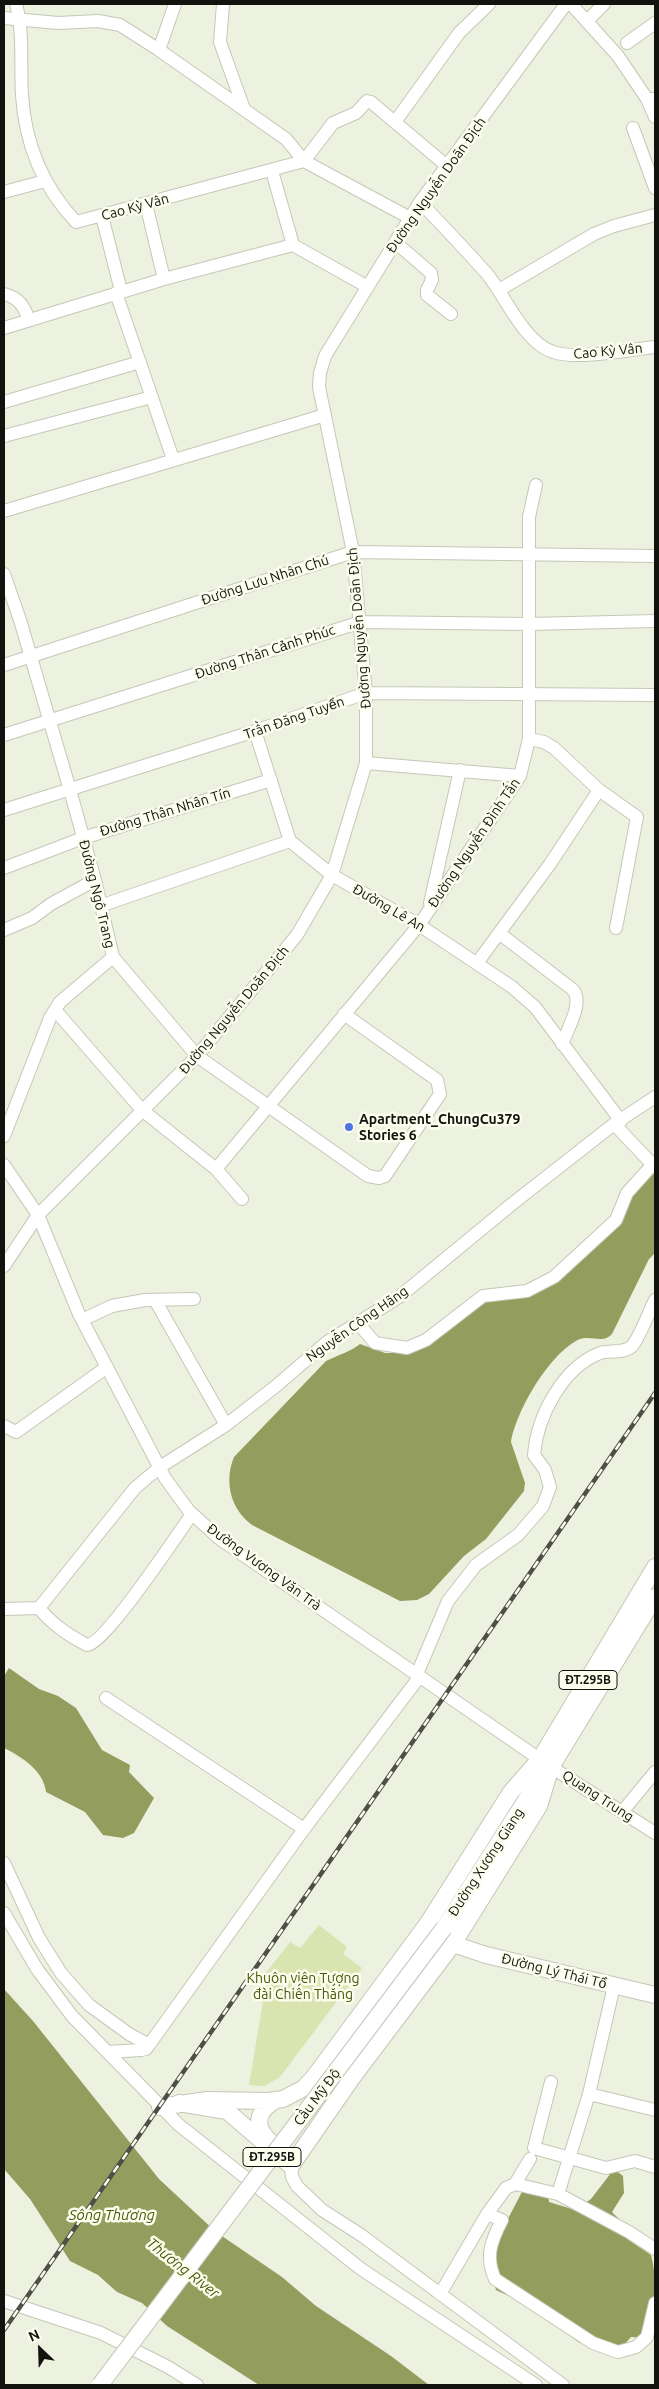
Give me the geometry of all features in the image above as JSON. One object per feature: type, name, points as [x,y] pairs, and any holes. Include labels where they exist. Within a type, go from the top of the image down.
[{"type":"main road","name":"Đường Xương Giang","points":[[444,1928],[528,1797],[655,1567]]},
{"type":"main road","name":"Đường Xương Giang","points":[[546,1763],[655,1597]]},
{"type":"main road","points":[[293,2164],[352,2078],[453,1944],[539,1806],[546,1763]]},
{"type":"main road","points":[[160,2108],[179,2103],[207,2100],[276,2100],[291,2097],[314,2077],[428,1923],[510,1792],[546,1763]]},
{"type":"main road","name":"Cầu Mỹ Độ","points":[[100,2385],[444,1928]]},
{"type":"main road","name":"Đường Lý Thái Tổ","points":[[453,1944],[486,1954],[655,1995]]},
{"type":"main road","points":[[276,2100],[263,2109],[260,2118],[261,2130],[267,2140],[293,2164]]},
{"type":"main road","points":[[179,2103],[227,2111],[293,2164]]},
{"type":"street","name":"Cao Kỳ Vân","points":[[16,4],[20,20],[22,96],[33,156],[45,181],[62,208],[76,222],[304,162]]},
{"type":"street","points":[[160,50],[175,4]]},
{"type":"street","points":[[223,4],[220,42],[244,109]]},
{"type":"street","points":[[395,122],[459,34],[489,4]]},
{"type":"street","name":"Đường Nguyễn Doãn Địch","points":[[4,1266],[38,1214],[198,1056],[297,935],[332,875],[366,764],[366,694],[353,552],[319,388],[320,373],[325,356],[420,202],[566,4]]},
{"type":"street","points":[[571,4],[618,56],[651,99],[655,117]]},
{"type":"street","points":[[587,21],[604,4]]},
{"type":"street","points":[[4,18],[58,23],[110,22],[120,25],[160,50],[286,139],[304,162],[410,218]]},
{"type":"street","points":[[627,43],[655,23]]},
{"type":"street","points":[[304,162],[332,123],[356,113],[366,101],[370,102],[395,122],[447,166]]},
{"type":"street","points":[[633,128],[655,188]]},
{"type":"street","points":[[272,171],[293,245]]},
{"type":"street","points":[[4,192],[45,181]]},
{"type":"street","name":"Cao Kỳ Vân","points":[[420,202],[470,255],[499,290],[527,332],[541,347],[554,353],[571,355],[655,347]]},
{"type":"street","points":[[146,204],[164,279]]},
{"type":"street","points":[[499,290],[594,234],[614,226],[655,215]]},
{"type":"street","points":[[102,216],[124,291],[140,362],[173,459]]},
{"type":"street","points":[[395,242],[431,273],[432,280],[427,290],[427,295],[451,314]]},
{"type":"street","points":[[4,328],[164,279],[293,245],[368,287]]},
{"type":"street","points":[[4,294],[14,297],[24,307],[29,320]]},
{"type":"street","points":[[4,402],[140,362]]},
{"type":"street","points":[[4,436],[152,397]]},
{"type":"street","points":[[4,510],[325,415]]},
{"type":"street","name":"Đường Nguyễn Đình Tấn","points":[[216,1169],[419,925],[520,776],[529,739],[529,517],[536,486]]},
{"type":"street","name":"Đường Lưu Nhân Chú","points":[[4,665],[353,552],[655,556]]},
{"type":"street","name":"Đường Ngô Trang","points":[[5,579],[20,620],[70,790],[95,880],[113,957],[198,1056],[368,1176],[378,1178],[385,1176],[440,1094],[440,1086],[437,1080],[344,1014]]},
{"type":"street","name":"Đường Thân Cảnh Phúc","points":[[4,736],[360,622],[528,624],[655,621]]},
{"type":"street","name":"Trần Đăng Tuyển","points":[[4,810],[366,694],[655,696]]},
{"type":"street","points":[[100,906],[290,841],[255,731]]},
{"type":"street","points":[[529,739],[544,742],[554,748],[599,790],[637,817],[616,928]]},
{"type":"street","points":[[366,764],[520,776]]},
{"type":"street","points":[[429,910],[460,770]]},
{"type":"street","name":"Đường Thân Nhân Tín","points":[[4,868],[83,838],[271,780]]},
{"type":"street","points":[[477,962],[550,864],[599,790]]},
{"type":"street","name":"Đường Lê An","points":[[290,841],[332,875],[419,925],[477,962],[512,987],[535,1007],[618,1123],[654,1163]]},
{"type":"street","points":[[4,930],[32,918],[51,904],[95,880]]},
{"type":"street","points":[[499,933],[569,986],[577,995],[577,1003],[562,1044]]},
{"type":"street","points":[[4,1136],[55,1010],[60,1002],[113,957]]},
{"type":"street","points":[[55,1010],[142,1110],[216,1169],[242,1199]]},
{"type":"street","name":"Nguyễn Công Hãng","points":[[39,1608],[135,1488],[160,1467],[226,1425],[276,1386],[327,1342],[398,1297],[478,1230],[655,1097]]},
{"type":"street","points":[[358,1323],[375,1342],[407,1348],[426,1340],[483,1296],[527,1291],[554,1277],[616,1220],[627,1193],[654,1163]]},
{"type":"street","name":"Đường Vương Văn Trà","points":[[4,1166],[38,1214],[82,1320],[160,1467],[192,1514],[220,1539],[546,1763]]},
{"type":"street","points":[[82,1320],[112,1306],[155,1300],[194,1299]]},
{"type":"street","points":[[155,1300],[226,1425]]},
{"type":"street","points":[[108,2052],[146,2049],[304,1829],[418,1675],[448,1601],[476,1565],[518,1535],[543,1506],[550,1487],[545,1470],[534,1455],[536,1435],[558,1388],[586,1361],[601,1353],[624,1350],[632,1346],[655,1300]]},
{"type":"street","points":[[4,1426],[16,1432],[107,1367]]},
{"type":"street","points":[[4,1609],[39,1608],[51,1622],[70,1636],[87,1645],[96,1642],[128,1604],[192,1514]]},
{"type":"street","points":[[106,1698],[304,1829]]},
{"type":"street","name":"Quang Trung","points":[[546,1763],[655,1833]]},
{"type":"street","points":[[622,1812],[655,1772]]},
{"type":"street","points":[[4,1863],[39,1938],[61,1973],[89,2005],[129,2034],[149,2045]]},
{"type":"street","points":[[4,1914],[37,1969],[72,2016],[141,2083],[160,2108],[361,2269],[536,2385]]},
{"type":"street","points":[[558,2194],[589,2094],[614,1986]]},
{"type":"street","points":[[551,2082],[534,2148],[606,2168],[635,2161],[655,2167]]},
{"type":"street","points":[[589,2094],[655,2110]]},
{"type":"street","points":[[440,2294],[487,2214],[506,2188],[515,2184],[530,2159]]},
{"type":"street","points":[[293,2164],[292,2177],[297,2186],[322,2210],[563,2385]]},
{"type":"street","points":[[515,2184],[558,2194],[655,2249]]},
{"type":"street","points":[[487,2214],[502,2220],[494,2236],[488,2257],[495,2279],[593,2343],[618,2352],[636,2347],[647,2337],[655,2304]]},
{"type":"street","points":[[6,2302],[101,2333],[168,2367],[197,2385]]},
{"type":"green space","name":"Khuôn viên Tượng đài Chiến Thắng","points":[[319,1925],[347,1947],[343,1954],[362,1968],[280,2077],[264,2086],[249,2085],[264,1995],[254,1988],[290,1942],[300,1948]]},
{"type":"water","points":[[655,1156],[655,1253],[649,1259],[612,1334],[601,1339],[580,1339],[569,1346],[557,1356],[536,1384],[520,1415],[511,1442],[525,1483],[524,1491],[486,1539],[464,1556],[429,1594],[417,1600],[400,1601],[252,1525],[244,1518],[238,1511],[231,1494],[230,1476],[234,1457],[326,1361],[360,1344],[385,1353],[394,1353],[417,1341],[470,1301],[528,1291],[598,1234],[612,1217],[625,1185]]},
{"type":"water","points":[[9,1668],[39,1689],[58,1696],[76,1708],[102,1750],[130,1765],[129,1772],[154,1798],[134,1833],[123,1838],[103,1835],[85,1812],[46,1792],[37,1771],[25,1760],[4,1748],[4,1676]]},
{"type":"water","name":"Sông Thương","points":[[4,1989],[33,2021],[159,2179],[216,2232],[282,2277],[316,2306],[391,2356],[429,2385],[259,2385],[167,2326],[142,2303],[117,2292],[98,2275],[70,2261],[30,2199],[4,2169]]},
{"type":"water","points":[[614,2169],[623,2176],[624,2193],[612,2212],[624,2224],[622,2228],[627,2239],[651,2255],[655,2277],[653,2307],[645,2338],[631,2337],[620,2349],[610,2343],[580,2343],[524,2303],[496,2290],[488,2257],[524,2188],[548,2193],[549,2202],[575,2210],[591,2199]]},
{"type":"railway","points":[[4,2330],[655,1393]]},
{"type":"place","name":"Apartment_ChungCu379 Stories 6","points":[[349,1127]]},
{"type":"water label","name":"Thương River","points":[[183,2268]]}]
